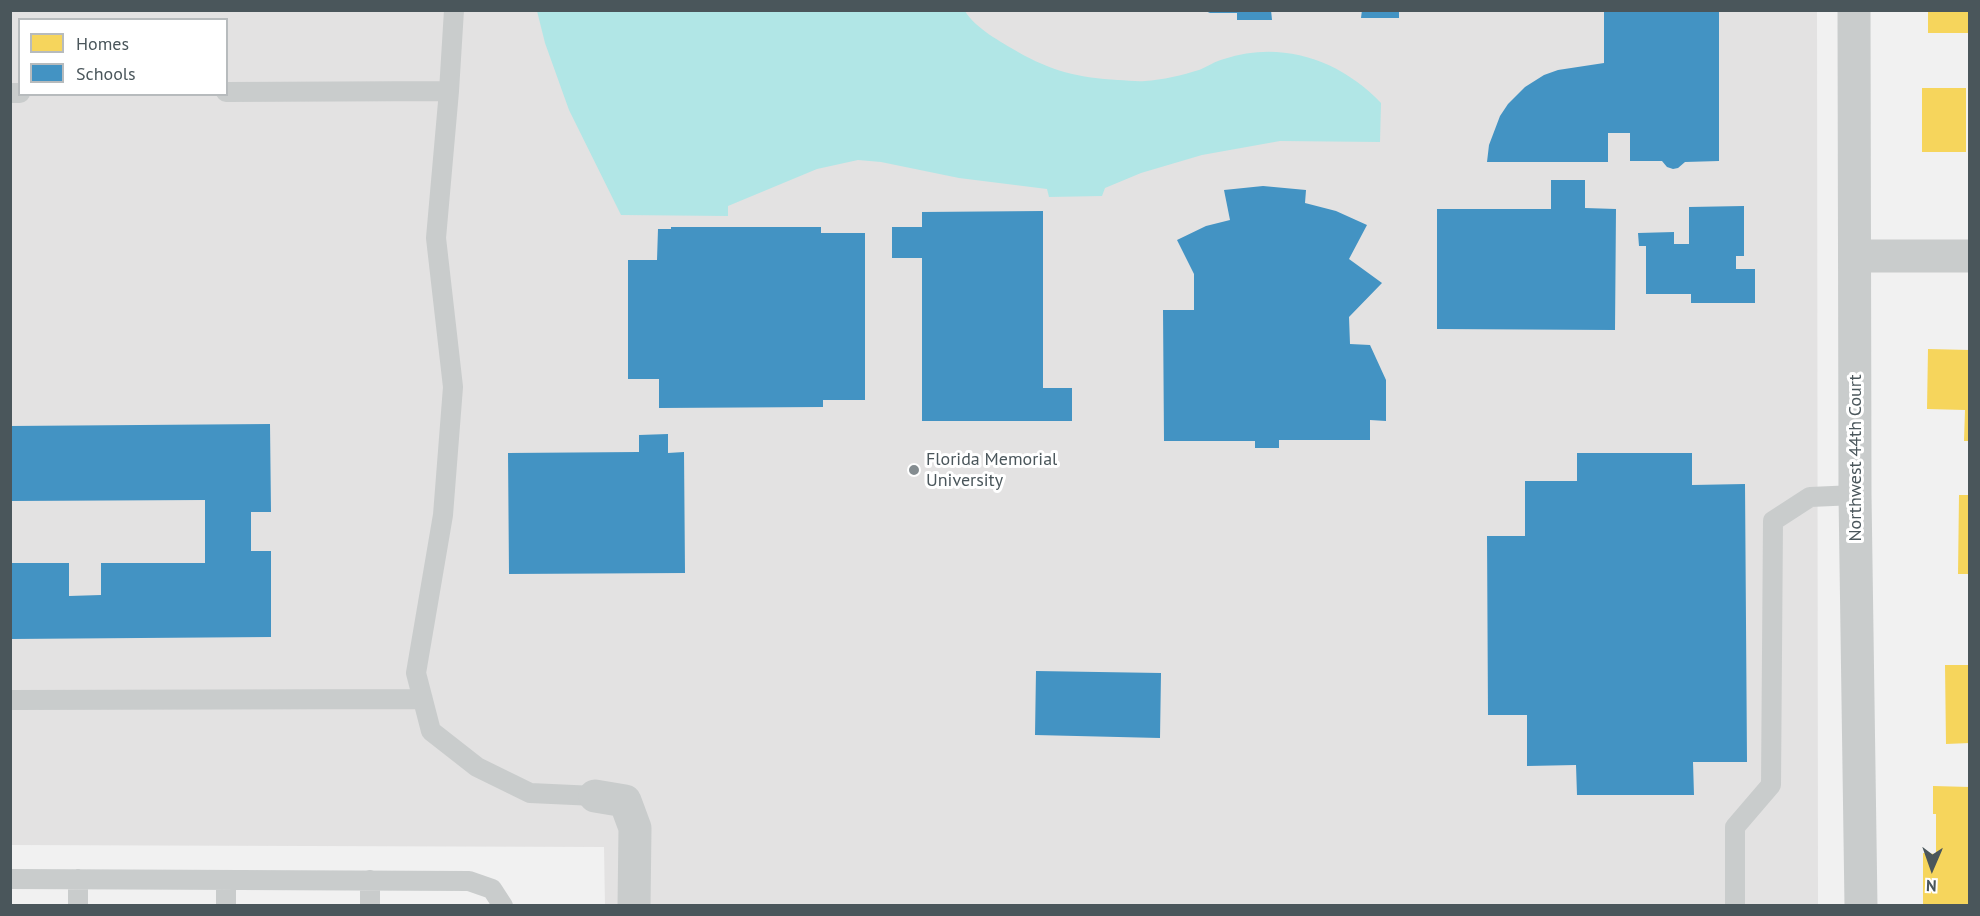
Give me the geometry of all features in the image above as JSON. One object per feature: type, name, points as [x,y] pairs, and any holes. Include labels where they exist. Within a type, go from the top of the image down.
[{"type":"street","name":"Northwest 44th Court","points":[[1854,10],[1855,495],[1861,906]]},
{"type":"street","points":[[1855,256],[1970,256]]},
{"type":"street","points":[[595,796],[625,801],[635,828],[634,906]]},
{"type":"lane","points":[[454,10],[436,238],[453,387],[443,515],[416,673],[431,731],[477,767],[530,793],[595,796]]},
{"type":"lane","points":[[228,92],[449,91]]},
{"type":"lane","points":[[1735,906],[1735,827],[1771,784],[1773,521],[1810,497],[1855,495]]},
{"type":"lane","points":[[10,700],[423,699]]},
{"type":"lane","points":[[10,879],[469,881],[492,889],[503,906]]},
{"type":"lane","points":[[78,879],[78,906]]},
{"type":"lane","points":[[226,880],[226,906]]},
{"type":"lane","points":[[370,880],[370,906]]},
{"type":"shaded area","name":"Florida Memorial University","points":[[11,11],[1817,11],[1818,905],[605,906],[604,847],[11,845]]},
{"type":"water","points":[[537,11],[965,11],[989,34],[1018,52],[1054,69],[1104,79],[1135,81],[1158,80],[1179,75],[1246,54],[1288,53],[1329,65],[1365,88],[1381,103],[1380,142],[1280,141],[1202,155],[1141,173],[1105,188],[1102,196],[1049,197],[1047,189],[959,178],[881,162],[858,160],[817,169],[728,206],[728,216],[621,215],[569,110],[545,43]]},
{"type":"building: Homes","points":[[1928,10],[1970,10],[1970,33],[1928,33]]},
{"type":"building: Homes","points":[[1922,88],[1966,88],[1966,152],[1922,152]]},
{"type":"building: Homes","points":[[1928,349],[1970,350],[1970,441],[1964,441],[1965,410],[1927,409]]},
{"type":"building: Homes","points":[[1959,495],[1970,495],[1970,574],[1958,574]]},
{"type":"building: Homes","points":[[1945,665],[1970,665],[1970,743],[1946,744]]},
{"type":"building: Homes","points":[[1933,786],[1970,787],[1970,906],[1923,906],[1923,853],[1936,854]]},
{"type":"building: Schools","points":[[1203,10],[1271,10],[1272,20],[1237,20],[1237,13],[1210,13]]},
{"type":"building: Schools","points":[[1362,10],[1399,10],[1399,18],[1361,18]]},
{"type":"building: Schools","points":[[1604,10],[1719,10],[1719,161],[1685,162],[1673,169],[1667,167],[1662,161],[1630,161],[1630,133],[1608,133],[1608,162],[1487,162],[1489,145],[1500,116],[1525,87],[1544,75],[1558,70],[1604,63]]},
{"type":"building: Schools","points":[[1551,180],[1585,180],[1585,208],[1616,209],[1615,330],[1437,329],[1437,209],[1551,209]]},
{"type":"building: Schools","points":[[1263,186],[1306,190],[1305,203],[1336,211],[1367,225],[1349,259],[1382,283],[1349,317],[1350,344],[1370,345],[1386,380],[1386,421],[1370,420],[1370,440],[1279,440],[1279,448],[1255,448],[1255,441],[1164,441],[1163,310],[1194,310],[1194,274],[1177,240],[1206,226],[1230,220],[1224,190]]},
{"type":"building: Schools","points":[[1744,206],[1744,256],[1736,256],[1736,269],[1755,269],[1755,303],[1691,303],[1691,294],[1646,294],[1646,246],[1639,246],[1638,233],[1674,232],[1674,244],[1689,244],[1689,207]]},
{"type":"building: Schools","points":[[1043,211],[1043,388],[1072,388],[1072,421],[922,421],[922,258],[892,258],[892,227],[922,227],[922,212]]},
{"type":"building: Schools","points":[[671,227],[821,227],[821,233],[865,233],[865,400],[823,400],[823,407],[659,408],[659,379],[628,379],[628,260],[657,260],[658,229],[671,229]]},
{"type":"building: Schools","points":[[270,424],[271,512],[251,512],[251,551],[271,551],[271,637],[10,639],[10,563],[69,563],[69,596],[101,595],[101,563],[205,563],[205,500],[10,501],[10,426]]},
{"type":"building: Schools","points":[[668,434],[668,453],[684,452],[685,573],[509,574],[508,453],[639,452],[639,435]]},
{"type":"building: Schools","points":[[1577,453],[1692,453],[1692,485],[1745,484],[1747,762],[1693,762],[1694,795],[1577,795],[1576,765],[1527,766],[1527,715],[1488,715],[1487,536],[1525,536],[1525,481],[1577,481]]},
{"type":"building: Schools","points":[[1036,671],[1161,673],[1160,738],[1035,735]]},
{"type":"place","name":"Florida Memorial University","points":[[914,470]]}]
